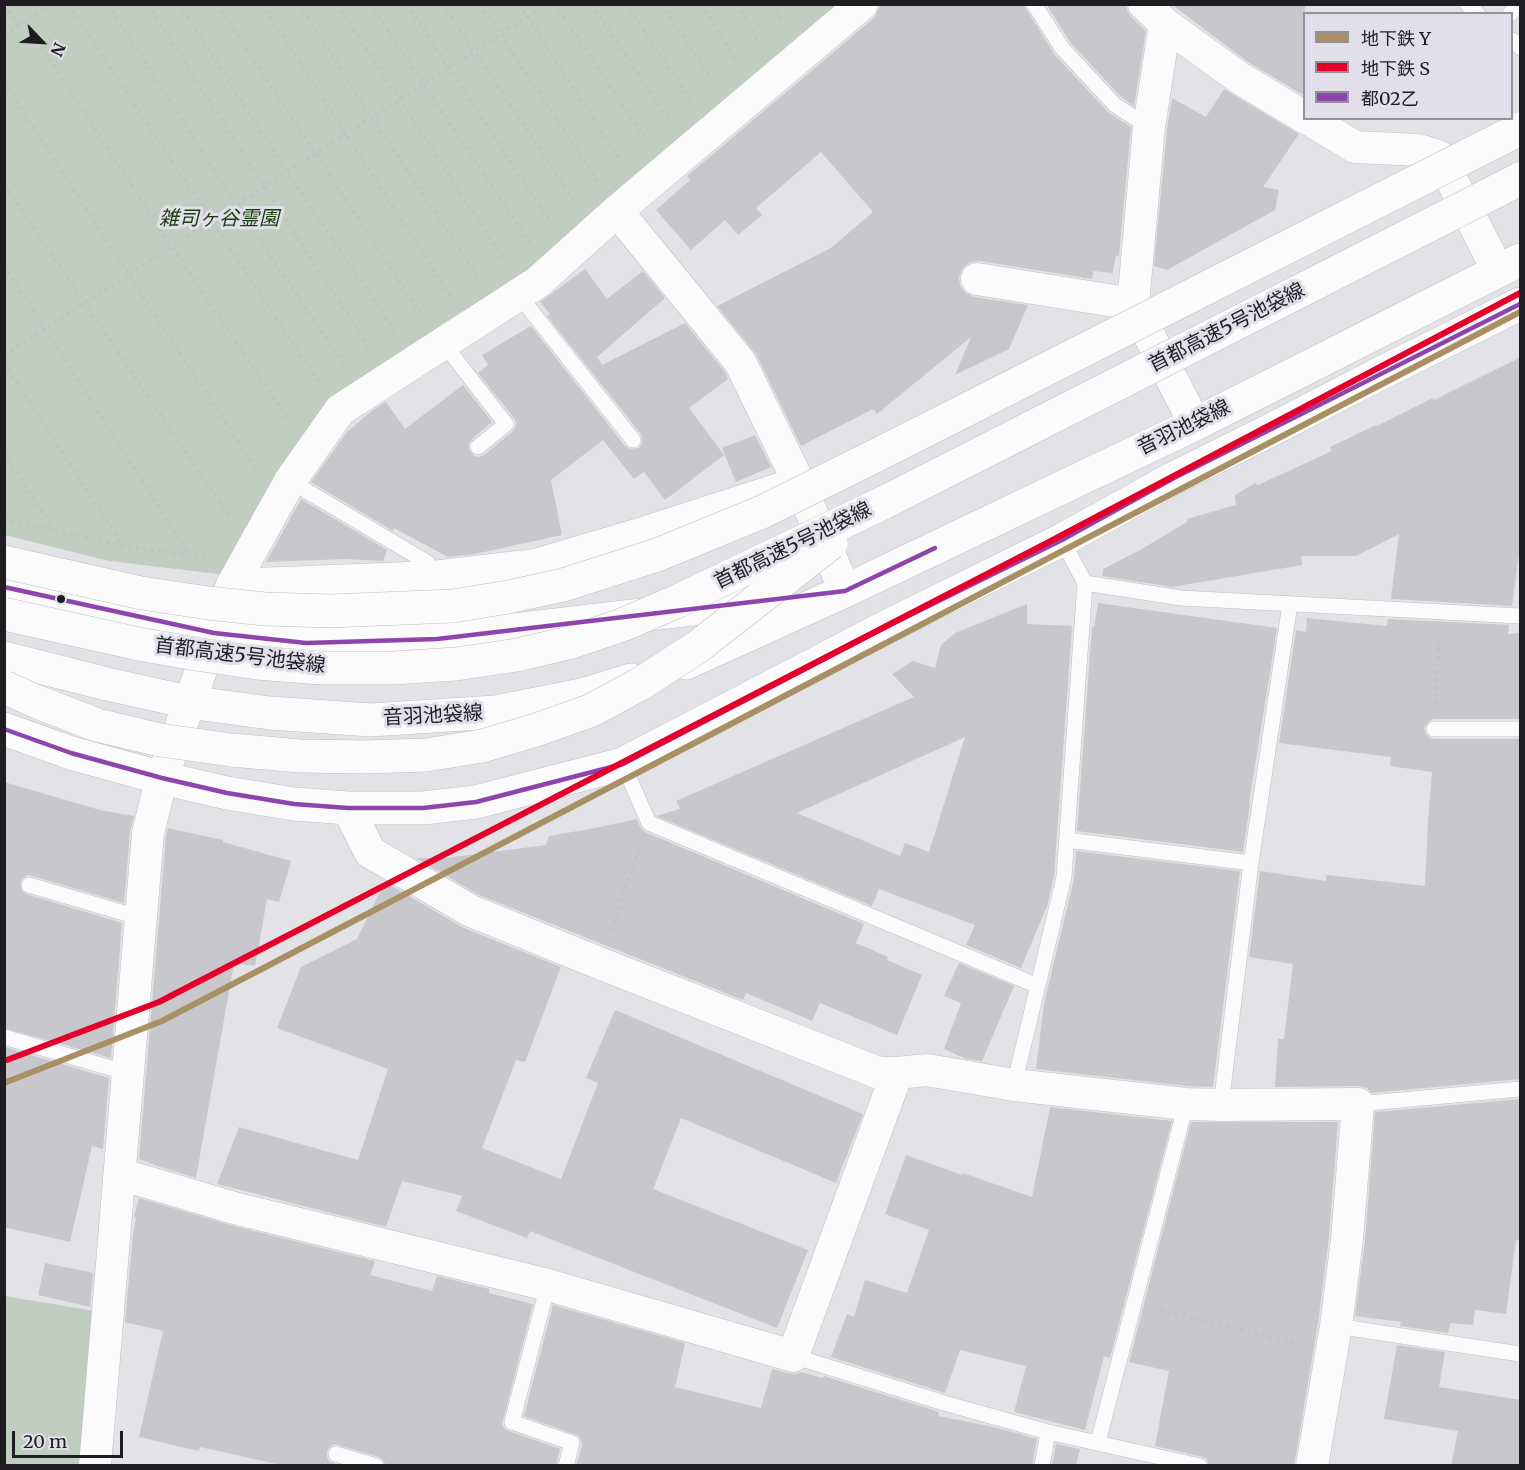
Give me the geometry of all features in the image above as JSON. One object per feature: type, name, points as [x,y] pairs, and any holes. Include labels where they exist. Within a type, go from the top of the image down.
[{"type":"main road","points":[[4,562],[141,593],[208,603],[276,609],[330,611],[453,606],[563,585],[657,555],[762,512],[1521,129]]},
{"type":"main road","name":"首都高速5号池袋線","points":[[4,614],[139,644],[196,654],[257,663],[334,668],[393,668],[456,664],[517,655],[572,642],[622,625],[678,601],[885,502],[1521,179]]},
{"type":"main road","name":"音羽池袋線","points":[[4,658],[189,702],[270,713],[370,720],[496,712],[582,695],[690,662],[845,591],[1195,424],[1509,265]]},
{"type":"main road","name":"音羽池袋線","points":[[4,729],[71,753],[162,778],[238,795],[294,804],[348,808],[423,808],[476,802],[622,764],[880,630],[1062,540],[1174,478],[1521,304]]},
{"type":"main road","points":[[4,687],[97,725],[160,740],[231,750],[300,756],[365,757],[426,755],[482,746],[592,710],[640,684],[696,648],[885,502]]},
{"type":"main road","name":"音羽池袋線","points":[[4,588],[214,633],[306,643],[437,639],[845,591]]},
{"type":"street","points":[[95,1466],[148,833],[162,778],[214,633],[225,572],[340,410],[435,332],[470,326],[514,282],[538,282],[610,200],[862,4]]},
{"type":"street","points":[[1155,14],[1135,308],[1195,424]]},
{"type":"street","points":[[1155,14],[1238,77],[1303,116]]},
{"type":"street","points":[[225,572],[433,577],[535,566],[799,483],[939,415],[1135,308],[1521,116]]},
{"type":"street","points":[[1309,120],[1355,147],[1419,150],[1440,157],[1509,265]]},
{"type":"street","points":[[610,200],[740,362],[799,483],[845,591]]},
{"type":"street","points":[[977,279],[1135,308]]},
{"type":"street","points":[[348,808],[370,852],[471,911],[879,1073],[927,1070],[1014,1085],[1186,1104],[1358,1104],[1347,1239],[1334,1339],[1312,1466]]},
{"type":"street","points":[[120,1174],[234,1208],[548,1285],[793,1356],[897,1073]]},
{"type":"lane","points":[[1034,4],[1062,48],[1115,105],[1149,127]]},
{"type":"lane","points":[[514,282],[633,440]]},
{"type":"lane","points":[[435,332],[506,424],[478,447]]},
{"type":"lane","points":[[290,481],[429,563],[433,577]]},
{"type":"lane","points":[[1014,1085],[1064,877],[1085,584],[1062,540]]},
{"type":"lane","points":[[1085,584],[1181,598],[1521,616]]},
{"type":"lane","points":[[1221,1105],[1251,863],[1290,604]]},
{"type":"lane","points":[[1434,729],[1521,729]]},
{"type":"lane","points":[[622,764],[649,823],[1038,986]]},
{"type":"lane","points":[[1066,840],[1251,863]]},
{"type":"lane","points":[[29,885],[141,918]]},
{"type":"lane","points":[[4,1037],[128,1072]]},
{"type":"lane","points":[[1358,1104],[1521,1089]]},
{"type":"lane","points":[[1098,1442],[1186,1104]]},
{"type":"lane","points":[[548,1285],[512,1422],[572,1443],[566,1466]]},
{"type":"lane","points":[[1334,1339],[1521,1354]]},
{"type":"lane","points":[[793,1356],[944,1403],[1048,1432],[1200,1466]]},
{"type":"lane","points":[[1042,1466],[1048,1432]]},
{"type":"lane","points":[[336,1454],[376,1466]]},
{"type":"path","points":[[4,4],[18,26]]},
{"type":"path","points":[[39,4],[42,10]]},
{"type":"path","points":[[4,35],[51,4]]},
{"type":"path","points":[[68,4],[325,392]]},
{"type":"path","points":[[108,4],[236,205],[346,368]]},
{"type":"path","points":[[148,4],[372,352]]},
{"type":"path","points":[[179,4],[287,172],[398,337]]},
{"type":"path","points":[[217,4],[315,155],[435,332]]},
{"type":"path","points":[[262,4],[470,326]]},
{"type":"path","points":[[299,4],[484,286]]},
{"type":"path","points":[[337,4],[514,282]]},
{"type":"path","points":[[370,4],[534,249]]},
{"type":"path","points":[[407,4],[556,231]]},
{"type":"path","points":[[443,4],[580,208]]},
{"type":"path","points":[[480,4],[610,200]]},
{"type":"path","points":[[519,4],[626,170]]},
{"type":"path","points":[[4,355],[546,4]]},
{"type":"path","points":[[555,4],[651,148]]},
{"type":"path","points":[[591,4],[675,127]]},
{"type":"path","points":[[626,4],[696,108]]},
{"type":"path","points":[[662,4],[718,90]]},
{"type":"path","points":[[702,4],[741,70]]},
{"type":"path","points":[[737,4],[764,50]]},
{"type":"path","points":[[25,21],[290,423]]},
{"type":"path","points":[[4,82],[257,471]]},
{"type":"path","points":[[4,183],[236,527]]},
{"type":"path","points":[[4,265],[189,554]]},
{"type":"path","points":[[4,363],[123,546]]},
{"type":"path","points":[[4,453],[54,530]]},
{"type":"path","points":[[4,519],[123,546],[189,554],[225,572]]},
{"type":"path","points":[[1434,729],[1440,612]]},
{"type":"path","points":[[599,963],[649,823]]},
{"type":"path","points":[[1134,1303],[1334,1339]]},
{"type":"green space","name":"雑司ヶ谷霊園","points":[[5,5],[842,5],[519,282],[328,405],[226,575],[110,561],[5,535]]},
{"type":"green space","points":[[4,1296],[95,1311],[83,1465],[5,1465]]},
{"type":"building","points":[[881,4],[1024,4],[1055,55],[1108,112],[1131,127],[1119,256],[1116,255],[1113,273],[1093,271],[1092,279],[980,261],[970,262],[963,268],[959,277],[960,286],[966,293],[974,297],[1028,305],[1009,349],[955,375],[971,337],[877,414],[873,409],[801,446],[756,354],[717,306],[831,248],[873,212],[821,152],[756,208],[762,215],[738,235],[725,220],[691,250],[656,210],[690,180],[687,176],[874,18]]},
{"type":"building","points":[[1046,4],[1127,4],[1131,17],[1146,31],[1134,106],[1121,97],[1070,42]]},
{"type":"building","points":[[1171,4],[1305,4],[1305,12],[1303,12],[1303,95],[1248,62]]},
{"type":"building","points":[[1224,89],[1299,134],[1263,187],[1279,190],[1275,210],[1167,270],[1154,266],[1172,98],[1206,117]]},
{"type":"building","points":[[585,269],[607,299],[643,271],[665,298],[597,357],[602,365],[685,323],[725,372],[728,379],[689,408],[724,455],[665,500],[644,472],[634,479],[603,440],[551,480],[562,535],[475,554],[448,557],[394,528],[393,531],[311,482],[347,432],[373,410],[386,402],[405,429],[463,385],[492,422],[469,444],[469,449],[474,456],[484,455],[512,432],[516,423],[478,373],[488,365],[482,355],[531,326],[625,446],[630,449],[639,448],[642,443],[641,434],[547,316],[550,314],[540,302]]},
{"type":"building","points":[[1521,357],[1521,539],[1512,606],[1391,599],[1399,534],[1356,556],[1301,556],[1302,565],[1172,587],[1102,576],[1103,569],[1140,550],[1187,522],[1187,519],[1236,505],[1235,495],[1255,483],[1258,485],[1332,451],[1330,447],[1433,398],[1434,400]]},
{"type":"building","points":[[755,435],[771,467],[736,482],[722,448]]},
{"type":"building","points":[[301,499],[387,550],[383,561],[345,559],[266,562]]},
{"type":"building","points":[[1098,603],[1277,628],[1243,852],[1077,831],[1092,627],[1094,627]]},
{"type":"building","points":[[1027,604],[1027,624],[1072,626],[1054,876],[1047,906],[1021,968],[966,945],[975,925],[879,889],[872,906],[656,816],[680,809],[676,801],[914,697],[892,674],[913,661],[935,668],[941,645],[955,633]],"holes":[[[965,737],[929,852],[905,843],[900,856],[797,813]]]},
{"type":"building","points":[[1307,618],[1387,626],[1388,619],[1509,625],[1508,634],[1521,633],[1521,719],[1434,719],[1429,721],[1424,728],[1426,734],[1434,739],[1521,739],[1521,1079],[1371,1093],[1367,1088],[1358,1086],[1275,1087],[1278,1039],[1284,1039],[1293,964],[1249,957],[1260,871],[1326,881],[1326,875],[1425,886],[1432,772],[1390,766],[1391,757],[1279,743],[1296,630],[1306,632]]},
{"type":"building","points":[[4,782],[100,810],[134,816],[130,831],[124,903],[27,875],[20,883],[22,891],[26,894],[122,923],[111,1058],[4,1028]]},
{"type":"building","points":[[637,819],[645,832],[864,924],[856,943],[922,975],[897,1035],[820,1003],[812,1021],[746,993],[743,1000],[479,895],[416,858],[446,858],[546,845],[549,836]]},
{"type":"building","points":[[168,828],[223,840],[223,842],[291,861],[279,902],[267,899],[255,966],[234,963],[196,1178],[139,1159]]},
{"type":"building","points":[[1076,851],[1240,871],[1213,1087],[1036,1069],[1044,1004],[1074,879]]},
{"type":"building","points":[[385,882],[464,928],[561,967],[525,1062],[516,1060],[482,1148],[561,1179],[598,1083],[586,1078],[615,1010],[863,1114],[836,1183],[681,1118],[653,1189],[808,1250],[777,1328],[530,1231],[527,1238],[456,1211],[462,1196],[402,1181],[386,1227],[217,1184],[239,1127],[358,1160],[388,1069],[277,1028],[301,967],[357,939]]},
{"type":"building","points":[[959,963],[1014,986],[982,1061],[966,1059],[944,1049],[961,1003],[944,996]]},
{"type":"building","points":[[4,1047],[109,1078],[103,1149],[92,1146],[70,1242],[4,1227]]},
{"type":"building","points":[[1521,1099],[1521,1240],[1516,1240],[1506,1314],[1475,1310],[1473,1325],[1450,1323],[1448,1333],[1400,1326],[1401,1322],[1355,1316],[1365,1241],[1375,1112]]},
{"type":"building","points":[[1050,1107],[1172,1121],[1110,1358],[1104,1356],[1085,1430],[1014,1412],[1026,1366],[960,1350],[945,1393],[831,1357],[847,1314],[854,1317],[865,1280],[907,1293],[929,1230],[885,1214],[906,1155],[1032,1197]]},
{"type":"building","points":[[1191,1122],[1338,1122],[1329,1237],[1318,1323],[1294,1466],[1209,1466],[1207,1459],[1203,1457],[1155,1446],[1169,1371],[1129,1362]]},
{"type":"building","points":[[139,1198],[230,1225],[375,1261],[370,1275],[432,1291],[437,1276],[489,1289],[489,1293],[533,1304],[502,1424],[509,1431],[560,1449],[556,1466],[386,1466],[379,1457],[334,1444],[327,1451],[327,1457],[329,1461],[340,1466],[286,1466],[200,1447],[199,1451],[139,1437],[163,1331],[125,1322],[136,1218],[134,1217]]},
{"type":"building","points":[[45,1263],[93,1273],[90,1307],[38,1295]]},
{"type":"building","points":[[553,1305],[685,1343],[675,1387],[761,1408],[772,1369],[796,1374],[801,1372],[823,1378],[824,1376],[939,1412],[938,1416],[994,1427],[1037,1439],[1032,1466],[576,1466],[582,1445],[579,1436],[524,1416]]},
{"type":"building","points":[[1397,1345],[1445,1352],[1439,1387],[1521,1400],[1521,1466],[1451,1466],[1458,1431],[1384,1419]]},
{"type":"building","points":[[1056,1444],[1080,1449],[1076,1466],[1052,1466]]},
{"type":"metro line","name":"S","points":[[7,1060],[159,1002],[1045,544],[1520,293]]},
{"type":"metro line","name":"Y","points":[[4,1083],[162,1021],[1520,312]]},
{"type":"transit line","name":"都02乙","points":[[4,729],[71,753],[227,793],[294,804],[348,808],[423,808],[476,802],[623,764],[890,625],[1062,540],[1174,478],[1520,304]]},
{"type":"transit line","name":"都02乙","points":[[4,587],[214,633],[306,643],[437,639],[845,591],[935,548]]}]
